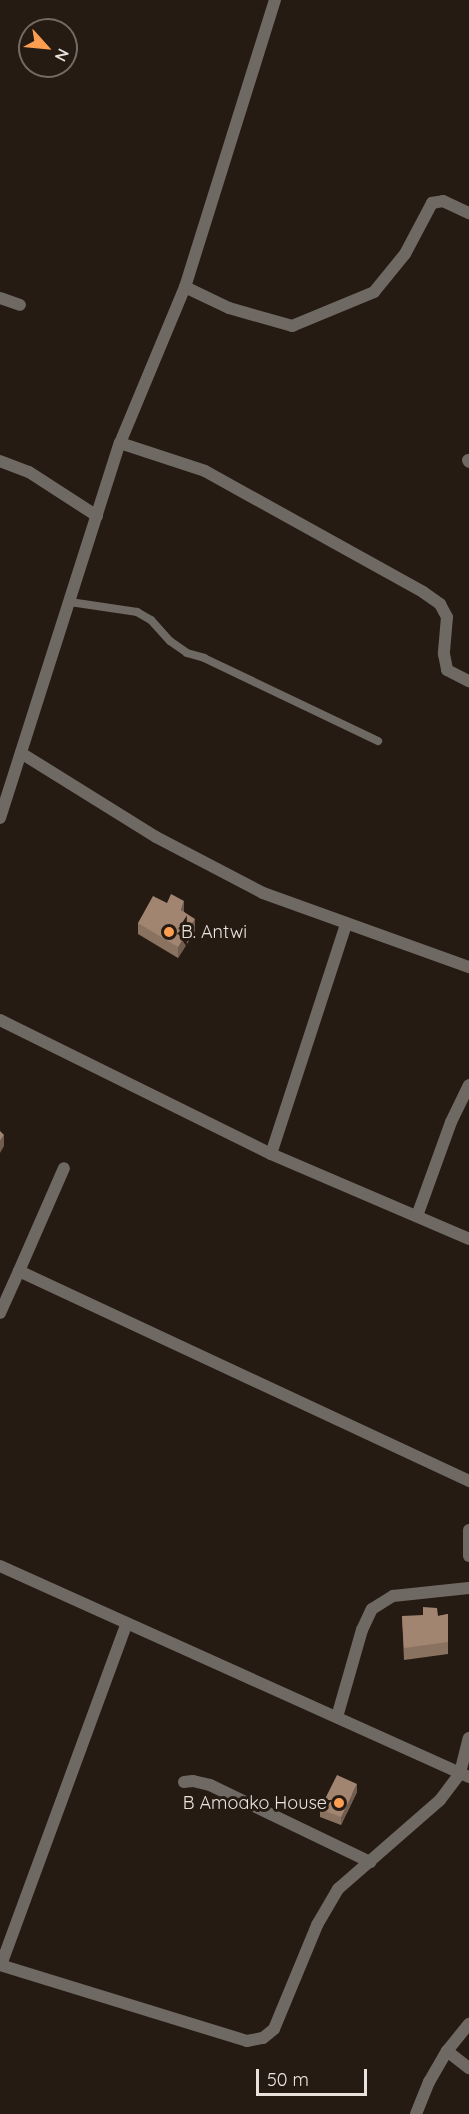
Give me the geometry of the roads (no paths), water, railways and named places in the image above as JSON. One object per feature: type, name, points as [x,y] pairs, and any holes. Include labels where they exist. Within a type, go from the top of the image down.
[{"type":"street","points":[[0,818],[120,443],[185,287],[275,0]]},
{"type":"street","points":[[185,287],[229,308],[292,326],[374,292],[405,254],[432,203],[443,201],[469,213]]},
{"type":"street","points":[[0,298],[20,305]]},
{"type":"street","points":[[120,443],[205,471],[423,592],[440,604],[447,617],[444,654],[447,670],[469,681]]},
{"type":"street","points":[[0,461],[29,472],[97,516]]},
{"type":"street","points":[[21,753],[202,863],[263,893],[346,925],[469,967]]},
{"type":"street","points":[[271,1154],[346,925]]},
{"type":"street","points":[[0,1020],[271,1154],[469,1239]]},
{"type":"street","points":[[417,1216],[451,1122],[469,1085]]},
{"type":"street","points":[[0,1313],[64,1168]]},
{"type":"street","points":[[19,1271],[469,1481]]},
{"type":"street","points":[[469,1530],[469,1556]]},
{"type":"street","points":[[0,1566],[464,1775]]},
{"type":"street","points":[[337,1717],[362,1630],[372,1609],[393,1596],[469,1588]]},
{"type":"street","points":[[127,1623],[0,1965],[247,2042],[262,2038],[274,2029],[317,1925],[330,1903],[349,1878],[440,1800],[464,1775],[469,1738]]},
{"type":"street","points":[[184,1782],[193,1781],[210,1785],[370,1862]]},
{"type":"street","points":[[416,2114],[429,2082],[447,2051],[469,2024]]},
{"type":"street","points":[[447,2051],[469,2068]]},
{"type":"lane","points":[[70,602],[136,612],[151,620],[170,641],[187,653],[204,658],[378,741]]},
{"type":"place","name":"B. Antwi","points":[[169,932]]},
{"type":"place","name":"B Amoako House","points":[[339,1803]]}]
